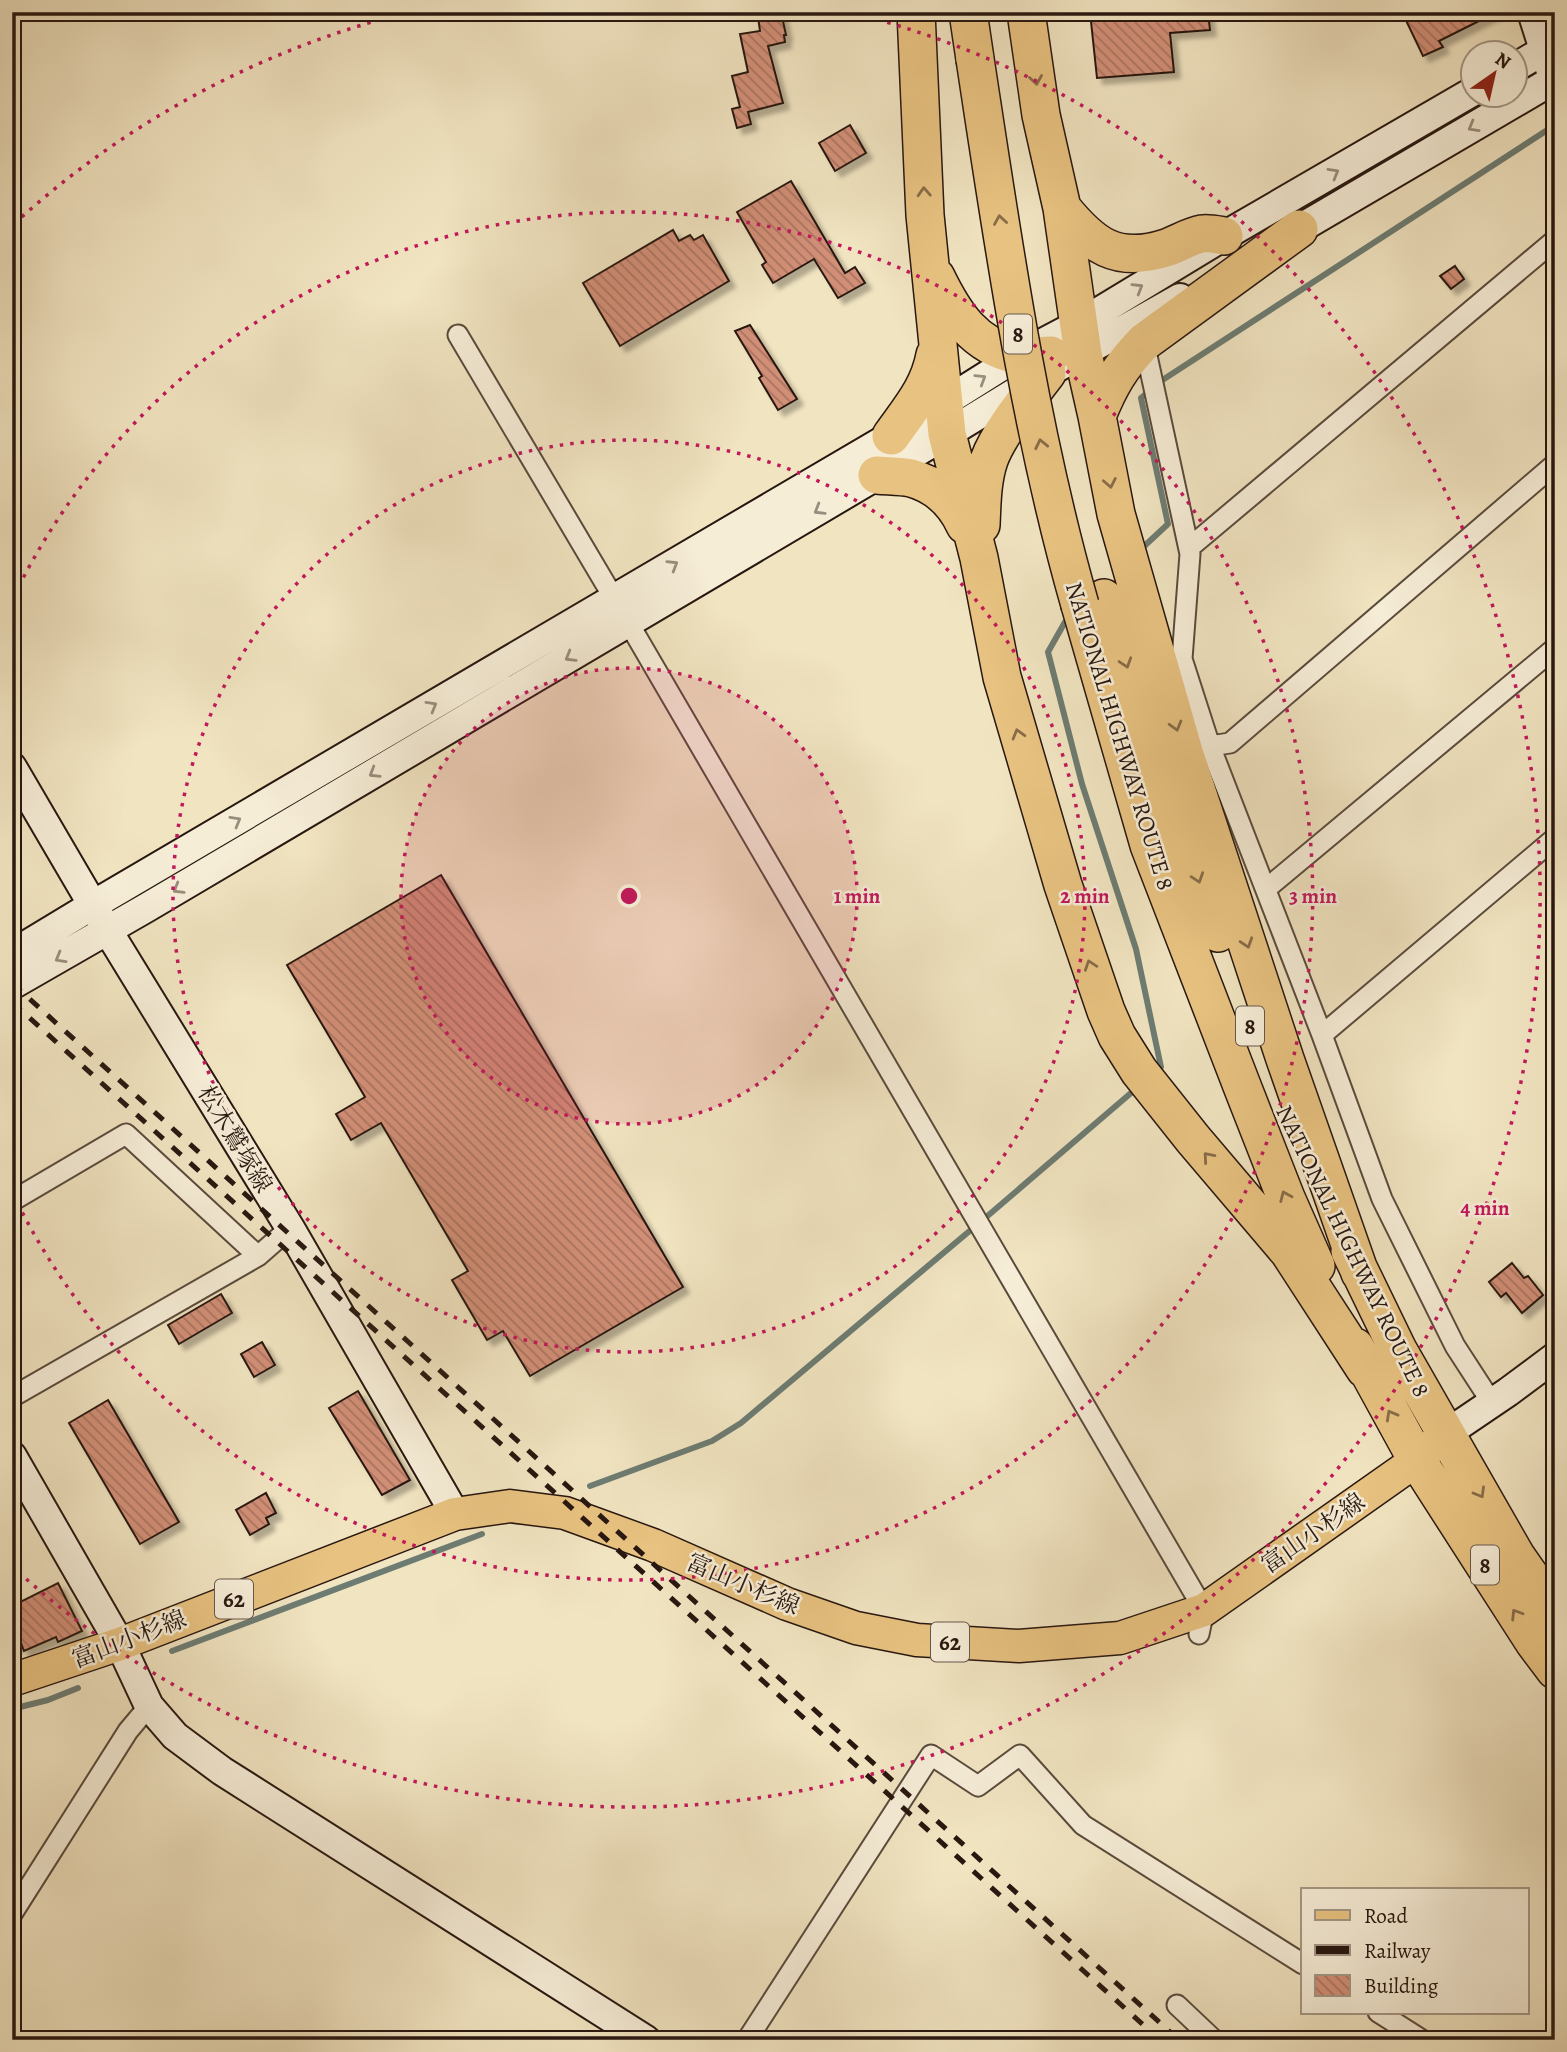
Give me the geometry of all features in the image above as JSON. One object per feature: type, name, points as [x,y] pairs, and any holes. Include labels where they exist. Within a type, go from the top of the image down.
[{"type":"highway","points":[[916,12],[928,260],[946,418],[979,558],[1002,677],[1063,885],[1106,1012],[1117,1036],[1139,1071],[1185,1130],[1289,1252],[1365,1369]]},
{"type":"highway","name":"NATIONAL HIGHWAY ROUTE 8","points":[[968,12],[988,57],[1083,525],[1092,602],[1149,845],[1286,1198],[1365,1369],[1416,1460],[1555,1670]]},
{"type":"highway","name":"NATIONAL HIGHWAY ROUTE 8","points":[[988,57],[994,12]]},
{"type":"highway","points":[[1026,12],[1041,115],[1062,208],[1081,339],[1116,514],[1184,752],[1285,1059],[1360,1273]]},
{"type":"highway","points":[[1062,208],[1082,232],[1107,249],[1134,254],[1163,249],[1202,234],[1224,236]]},
{"type":"highway","points":[[1097,416],[1123,365],[1144,342],[1300,229]]},
{"type":"highway","points":[[928,260],[950,306],[968,329],[994,346],[1033,365]]},
{"type":"highway","points":[[979,558],[982,489],[990,458],[1012,420],[1033,365],[1081,339]]},
{"type":"highway","points":[[891,436],[920,396],[932,372],[937,343]]},
{"type":"highway","points":[[877,475],[912,478],[939,491],[957,507],[979,558]]},
{"type":"highway","name":"NATIONAL HIGHWAY ROUTE 8","points":[[1092,602],[1183,835],[1271,1085],[1398,1350],[1516,1556],[1555,1612]]},
{"type":"main road","name":"富山小杉線","points":[[12,1680],[120,1644],[455,1514],[510,1507],[565,1513],[653,1545],[787,1604],[856,1628],[917,1640],[1019,1646],[1121,1638],[1201,1622],[1416,1460],[1446,1434]]},
{"type":"street","points":[[1081,339],[1300,229],[1554,81],[1549,48],[1532,12]]},
{"type":"street","points":[[1528,60],[1549,48]]},
{"type":"street","points":[[1081,339],[1224,236],[1458,100]]},
{"type":"street","points":[[1189,548],[1555,240]]},
{"type":"street","points":[[458,335],[622,611],[1201,1622]]},
{"type":"street","points":[[1144,342],[1189,548],[1182,659],[1210,746],[1322,1035],[1382,1199],[1455,1346],[1492,1403]]},
{"type":"street","points":[[12,954],[93,905],[622,611],[877,475],[946,418],[1033,365]]},
{"type":"street","points":[[12,985],[108,931],[622,611],[891,436],[946,418]]},
{"type":"street","points":[[1210,746],[1230,743],[1555,464]]},
{"type":"street","points":[[1266,889],[1555,648]]},
{"type":"street","name":"松木鷲塚線","points":[[12,767],[108,931],[290,1228],[455,1514]]},
{"type":"street","points":[[1322,1035],[1555,838]]},
{"type":"street","points":[[12,1201],[126,1134],[258,1256]]},
{"type":"street","points":[[12,1397],[258,1256],[290,1228]]},
{"type":"street","points":[[1446,1434],[1555,1357]]},
{"type":"street","points":[[12,1456],[120,1644],[149,1706],[175,1735],[222,1771],[646,2040]]},
{"type":"street","points":[[12,1914],[128,1731],[149,1706]]},
{"type":"street","points":[[747,2040],[931,1755],[978,1786],[1020,1755],[1083,1825],[1301,1963]]},
{"type":"street","points":[[1177,2005],[1214,2040]]},
{"type":"street","points":[[1381,2014],[1422,2040]]},
{"type":"building","points":[[759,12],[781,12],[785,42],[768,46],[783,103],[748,112],[751,124],[737,128],[732,109],[740,107],[732,76],[748,72],[740,34],[760,31]]},
{"type":"building","points":[[1090,12],[1208,12],[1210,30],[1170,33],[1174,72],[1097,78]]},
{"type":"building","points":[[1402,12],[1497,12],[1439,41],[1443,47],[1423,56]]},
{"type":"building","points":[[850,125],[866,153],[835,171],[819,143]]},
{"type":"building","points":[[791,181],[845,273],[855,267],[865,283],[838,298],[814,259],[773,283],[762,265],[766,262],[737,212]]},
{"type":"building","points":[[673,230],[679,241],[690,235],[694,240],[703,235],[729,281],[620,346],[583,283]]},
{"type":"building","points":[[1455,266],[1464,279],[1451,289],[1440,276]]},
{"type":"building","points":[[750,325],[797,399],[778,410],[759,378],[762,376],[735,331]]},
{"type":"building","points":[[441,875],[683,1287],[530,1376],[503,1331],[487,1340],[452,1280],[468,1271],[381,1123],[351,1140],[336,1114],[365,1097],[287,965]]},
{"type":"building","points":[[1512,1263],[1524,1278],[1528,1276],[1543,1295],[1522,1313],[1506,1293],[1501,1297],[1489,1282]]},
{"type":"building","points":[[221,1294],[232,1313],[179,1344],[168,1325]]},
{"type":"building","points":[[262,1342],[275,1365],[254,1377],[241,1354]]},
{"type":"building","points":[[358,1391],[410,1480],[382,1495],[329,1408]]},
{"type":"building","points":[[108,1400],[179,1522],[140,1544],[69,1423]]},
{"type":"building","points":[[266,1493],[276,1513],[266,1518],[269,1524],[250,1535],[236,1510]]},
{"type":"building","points":[[58,1583],[82,1631],[58,1642],[56,1637],[24,1651],[21,1643],[12,1647],[12,1606]]},
{"type":"waterway","points":[[1139,551],[1168,524],[1141,398],[1164,379],[1555,125]]},
{"type":"waterway","points":[[1071,617],[1065,622],[1048,652],[1082,784],[1136,949],[1161,1067],[1154,1073]]},
{"type":"waterway","points":[[590,1486],[712,1441],[741,1423],[1138,1087]]},
{"type":"waterway","points":[[172,1651],[482,1534]]},
{"type":"waterway","points":[[12,1709],[48,1700],[78,1688]]},
{"type":"railway","points":[[12,983],[1179,2040]]},
{"type":"railway","points":[[12,1002],[1160,2040]]}]
